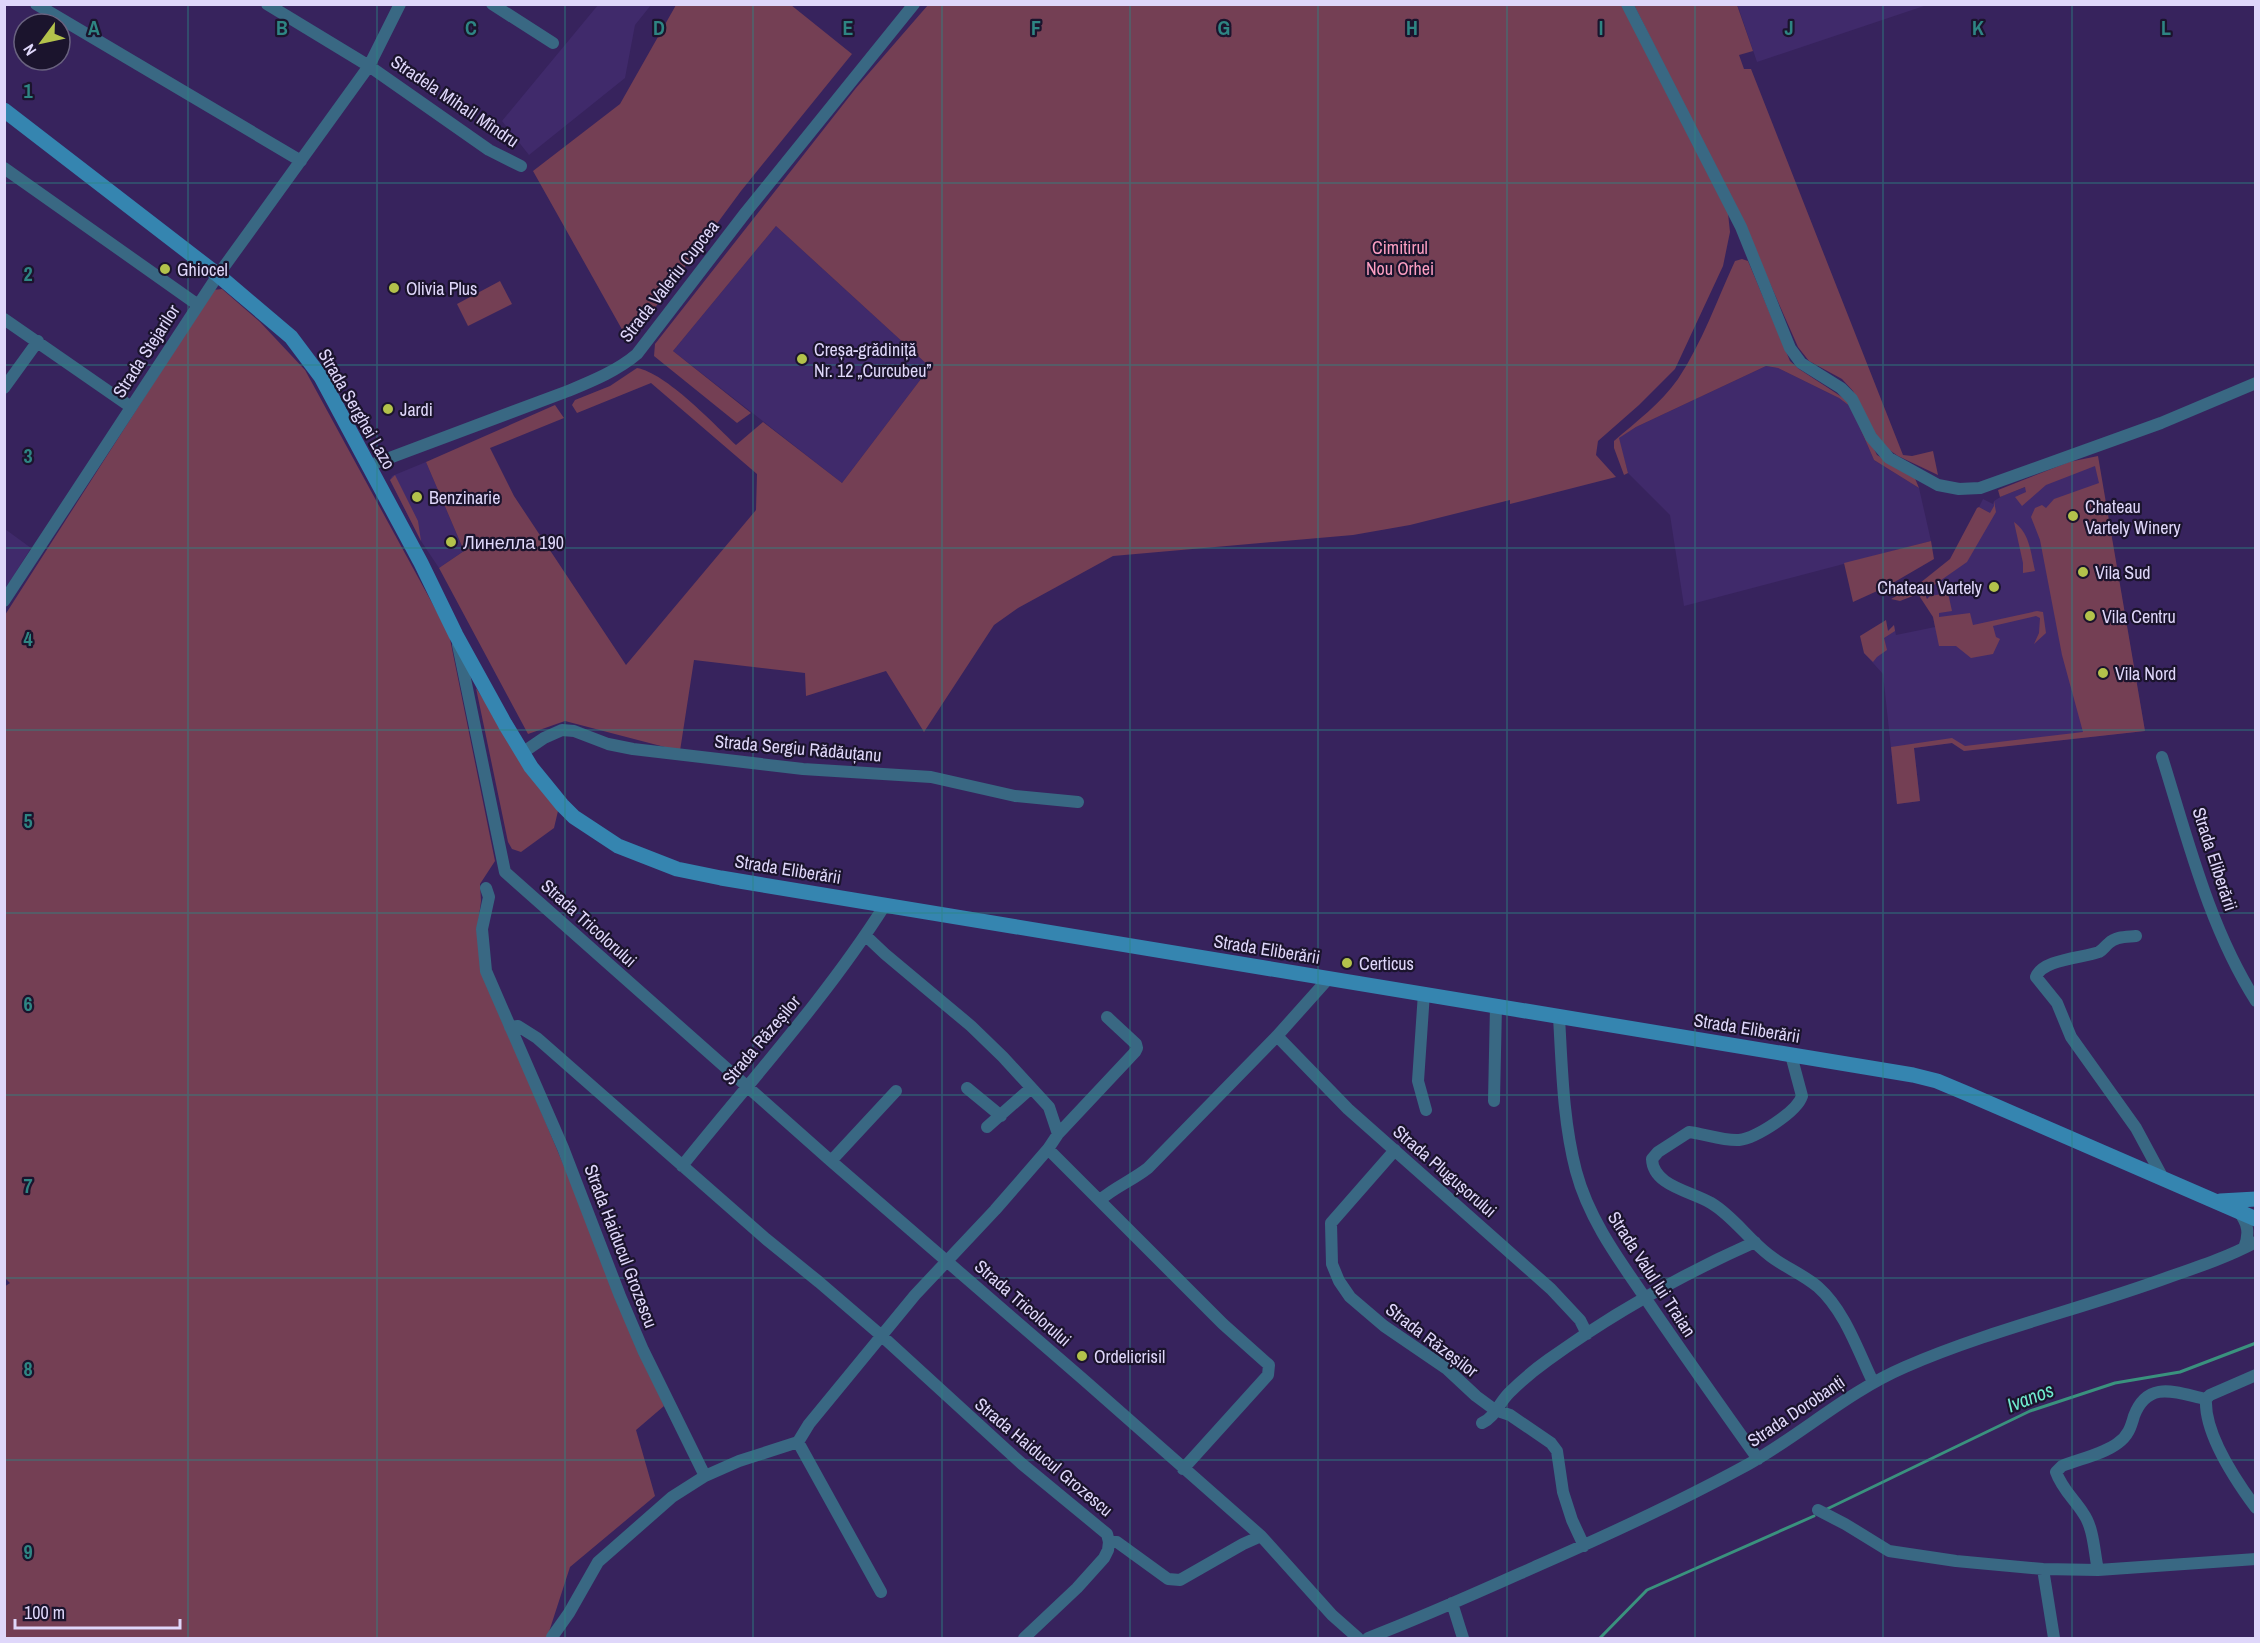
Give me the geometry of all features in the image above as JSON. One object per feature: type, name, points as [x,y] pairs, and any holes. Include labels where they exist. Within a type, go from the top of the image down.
[{"type":"street","name":"Stradela Mihail Mîndru","points":[[267,4],[369,66],[489,150],[521,166]]},
{"type":"street","name":"Strada Stejarilor","points":[[4,601],[218,275],[369,66],[400,4]]},
{"type":"street","points":[[492,4],[553,43]]},
{"type":"street","name":"Strada Valeriu Cupcea","points":[[368,466],[568,391],[599,378],[637,354],[746,212],[914,4]]},
{"type":"street","points":[[1627,4],[1741,227],[1790,348],[1801,363],[1841,388],[1852,399],[1870,437],[1889,458],[1938,485],[1959,489],[1980,488],[2133,434],[2256,384]]},
{"type":"street","points":[[41,6],[301,161]]},
{"type":"street","name":"Strada Serghei Lazo","points":[[4,110],[218,275],[291,337],[321,377],[421,563],[456,635]]},
{"type":"street","points":[[4,168],[105,237],[198,305]]},
{"type":"street","points":[[4,319],[38,340],[131,407]]},
{"type":"street","points":[[4,388],[38,340]]},
{"type":"street","name":"Strada Eliberării","points":[[456,635],[522,753],[544,784],[574,817],[610,842],[677,869],[1328,979],[1496,1005],[1936,1081],[2256,1219]]},
{"type":"street","name":"Strada Tricolorului","points":[[456,635],[505,872],[831,1161],[1261,1536],[1332,1615],[1358,1638]]},
{"type":"street","name":"Strada Sergiu Rădăuțanu","points":[[522,753],[544,738],[562,730],[574,730],[608,744],[633,749],[803,769],[931,777],[1015,796],[1078,802]]},
{"type":"street","name":"Strada Eliberării","points":[[2162,756],[2214,922],[2228,953],[2256,1002]]},
{"type":"street","name":"Strada Haiducul Grozescu","points":[[486,888],[489,897],[482,928],[486,971],[563,1148],[643,1350],[705,1476]]},
{"type":"street","name":"Strada Răzeșilor","points":[[682,1166],[799,1024],[866,936],[885,905]]},
{"type":"street","points":[[866,936],[971,1026],[1003,1057],[1049,1107],[1058,1134]]},
{"type":"street","points":[[2136,936],[2117,938],[2110,941],[2104,950],[2043,968],[2036,977],[2056,1003],[2071,1036],[2136,1128],[2164,1180]]},
{"type":"street","points":[[1100,1200],[1148,1168],[1277,1036],[1328,979]]},
{"type":"street","points":[[1424,993],[1418,1081],[1426,1110]]},
{"type":"street","points":[[1494,1101],[1496,1005]]},
{"type":"street","points":[[1107,1017],[1136,1044],[1137,1048],[1058,1134],[1048,1149],[1270,1368],[1268,1375],[1183,1469]]},
{"type":"street","name":"Strada Valul lui Traian","points":[[1559,1017],[1569,1140],[1576,1173],[1597,1223],[1645,1298],[1758,1459]]},
{"type":"street","name":"Strada Haiducul Grozescu","points":[[510,1027],[518,1026],[537,1038],[682,1166],[883,1337],[1022,1464],[1107,1534],[1109,1542],[1104,1558],[1056,1609],[1024,1638]]},
{"type":"street","name":"Strada Plugușorului","points":[[1277,1036],[1348,1109],[1551,1289],[1580,1320],[1587,1334]]},
{"type":"street","points":[[1791,1055],[1802,1096],[1793,1109],[1756,1135],[1740,1140],[1689,1132],[1658,1152],[1652,1159],[1652,1167],[1656,1174],[1680,1189],[1711,1203],[1770,1256],[1795,1270],[1818,1287],[1831,1301],[1873,1382]]},
{"type":"street","points":[[967,1088],[1001,1116]]},
{"type":"street","points":[[987,1127],[1030,1089]]},
{"type":"street","points":[[831,1161],[896,1091]]},
{"type":"street","name":"Strada Tricolorului","points":[[947,1261],[1048,1149]]},
{"type":"street","name":"Strada Răzeșilor","points":[[1395,1150],[1331,1223],[1332,1264],[1339,1281],[1350,1297],[1384,1326],[1447,1369],[1495,1410],[1510,1415],[1551,1443],[1557,1451],[1563,1492],[1572,1520],[1584,1545]]},
{"type":"street","name":"Strada Eliberării","points":[[2217,1201],[2256,1199]]},
{"type":"street","points":[[2237,1211],[2244,1218],[2247,1227],[2248,1238],[2244,1248]]},
{"type":"street","points":[[1482,1423],[1491,1419],[1495,1410],[1523,1379],[1587,1334],[1645,1298],[1716,1259],[1755,1242]]},
{"type":"street","name":"Strada Dorobanți","points":[[1368,1638],[1625,1528],[1758,1459],[1873,1382],[1906,1366],[2000,1331],[2100,1302],[2207,1264],[2256,1242]]},
{"type":"street","points":[[552,1637],[569,1613],[591,1572],[605,1554],[672,1497],[705,1476],[739,1461],[798,1442],[809,1424],[883,1337],[915,1295],[947,1261]]},
{"type":"street","points":[[2256,1375],[2216,1391],[2206,1399],[2205,1411],[2222,1455],[2238,1484],[2256,1508]]},
{"type":"street","points":[[2098,1570],[2085,1515],[2061,1485],[2056,1472],[2062,1466],[2117,1444],[2129,1432],[2138,1407],[2149,1395],[2166,1391],[2206,1399]]},
{"type":"street","points":[[798,1442],[881,1592]]},
{"type":"street","points":[[1818,1510],[1889,1551],[1956,1562],[2043,1569],[2098,1570],[2256,1559]]},
{"type":"street","points":[[1109,1542],[1117,1542],[1168,1579],[1175,1581],[1261,1536]]},
{"type":"street","points":[[2043,1569],[2054,1638]]},
{"type":"street","points":[[1452,1603],[1463,1638]]},
{"type":"shaded area","points":[[1737,4],[1927,5],[1757,62]]},
{"type":"shaded area","points":[[598,5],[651,5],[635,25],[625,78],[529,155],[502,121]]},
{"type":"shaded area","name":"Creșa-grădiniță Nr. 12 „Curcubeu”","points":[[776,226],[930,367],[842,483],[673,351]]},
{"type":"shaded area","points":[[1766,366],[1778,368],[1839,398],[1851,407],[1874,460],[1919,488],[1931,541],[1684,606],[1670,515],[1628,473],[1618,438],[1636,427]]},
{"type":"shaded area","points":[[2098,459],[2145,731],[1964,751],[1952,743],[1914,748],[1920,801],[1897,804],[1883,674],[1864,653],[1894,625],[1896,635],[1935,627],[1930,601],[1921,588],[1960,560],[1988,512],[1979,507],[1983,499],[1993,504],[2002,496]]},
{"type":"shaded area","points":[[426,462],[464,551],[439,568],[421,541],[390,480],[392,476]]},
{"type":"shaded area","points":[[5,529],[31,548],[5,589]]},
{"type":"green space","points":[[676,5],[791,5],[852,54],[741,191],[654,309],[624,333],[533,171],[620,104]]},
{"type":"green space","name":"Cimitirul Nou Orhei","points":[[928,5],[1622,5],[1728,213],[1730,232],[1723,266],[1675,369],[1598,441],[1596,455],[1616,477],[1510,504],[1510,500],[1410,525],[1353,535],[1113,556],[1018,608],[994,625],[924,732],[886,671],[806,696],[805,673],[694,660],[680,751],[565,721],[528,734],[439,568],[464,551],[426,462],[555,405],[564,418],[490,448],[514,496],[626,665],[756,510],[757,474],[651,383],[577,413],[572,405],[575,400],[610,386],[637,368],[662,379],[675,389],[736,445],[763,422],[842,483],[930,367],[776,226],[673,351],[751,413],[737,423],[654,356],[655,344],[856,88]]},
{"type":"green space","points":[[1634,5],[1737,5],[1753,51],[1739,55],[1744,69],[1751,69],[1903,455],[1912,456],[1933,451],[1938,475],[1898,456],[1885,447],[1874,432],[1853,391],[1842,379],[1809,361],[1798,347],[1741,218]]},
{"type":"green space","points":[[1742,259],[1748,261],[1790,361],[1852,405],[1877,455],[1914,476],[1919,488],[1874,460],[1851,407],[1839,398],[1778,368],[1766,366],[1636,427],[1619,438],[1628,473],[1624,475],[1614,448],[1614,441],[1656,404],[1678,379],[1702,336],[1735,261]]},
{"type":"green space","points":[[500,281],[512,304],[468,326],[457,304]]},
{"type":"green space","points":[[222,289],[260,322],[305,370],[449,634],[495,861],[480,884],[481,901],[477,932],[483,972],[664,1406],[636,1430],[655,1496],[570,1567],[547,1638],[5,1638],[4,1287],[10,1283],[4,1277],[5,615],[213,290]]},
{"type":"green space","points":[[2098,456],[2145,731],[1964,751],[1952,743],[1914,748],[1920,801],[1897,804],[1891,747],[1952,738],[1965,746],[2083,732],[2062,655],[2040,540],[2031,517],[2035,508],[2042,505],[2046,508],[2054,499],[2099,483],[2095,466],[2046,485],[2022,506],[2015,497],[2026,492],[2025,487],[2000,497],[1998,490],[2069,462]]},
{"type":"green space","points":[[395,475],[418,521],[421,541],[390,480]]},
{"type":"green space","points":[[1994,501],[1996,512],[1967,562],[1924,592],[1927,599],[1930,596],[1948,593],[1952,611],[1939,613],[1939,617],[1970,613],[1973,625],[2037,611],[2043,612],[2046,633],[2034,644],[2039,633],[2040,618],[2036,616],[1993,626],[1996,637],[2000,639],[1993,654],[1971,658],[1956,646],[1939,646],[1933,617],[1918,594],[1900,601],[1891,599],[1920,583],[1950,559],[1977,508],[1990,513]]},
{"type":"green space","points":[[2014,522],[2027,538],[2035,571],[2023,573]]},
{"type":"green space","points":[[1931,541],[1934,559],[1886,587],[1853,602],[1844,563]]},
{"type":"green space","points":[[1886,620],[1888,631],[1894,625],[1895,631],[1884,638],[1887,650],[1873,662],[1864,653],[1860,636]]},
{"type":"green space","points":[[476,688],[558,811],[554,828],[521,852],[512,849],[508,842]]},
{"type":"waterway","name":"Ivanos","points":[[1827,1509],[2030,1411],[2115,1383],[2180,1372],[2256,1343]]},
{"type":"waterway","name":"Ivanos","points":[[1600,1638],[1647,1590],[1814,1516]]},
{"type":"place","name":"Ghiocel","points":[[165,269]]},
{"type":"place","name":"Olivia Plus","points":[[394,288]]},
{"type":"place","name":"Creșa-grădiniță Nr. 12 „Curcubeu”","points":[[802,359]]},
{"type":"place","name":"Jardi","points":[[388,409]]},
{"type":"place","name":"Benzinarie","points":[[417,497]]},
{"type":"place","name":"Chateau Vartely Winery","points":[[2073,516]]},
{"type":"place","name":"Линелла 190","points":[[451,542]]},
{"type":"place","name":"Vila Sud","points":[[2083,572]]},
{"type":"place","name":"Chateau Vartely","points":[[1994,587]]},
{"type":"place","name":"Vila Centru","points":[[2090,616]]},
{"type":"place","name":"Vila Nord","points":[[2103,673]]},
{"type":"place","name":"Certicus","points":[[1347,963]]},
{"type":"place","name":"Ordelicrisil","points":[[1082,1356]]}]
